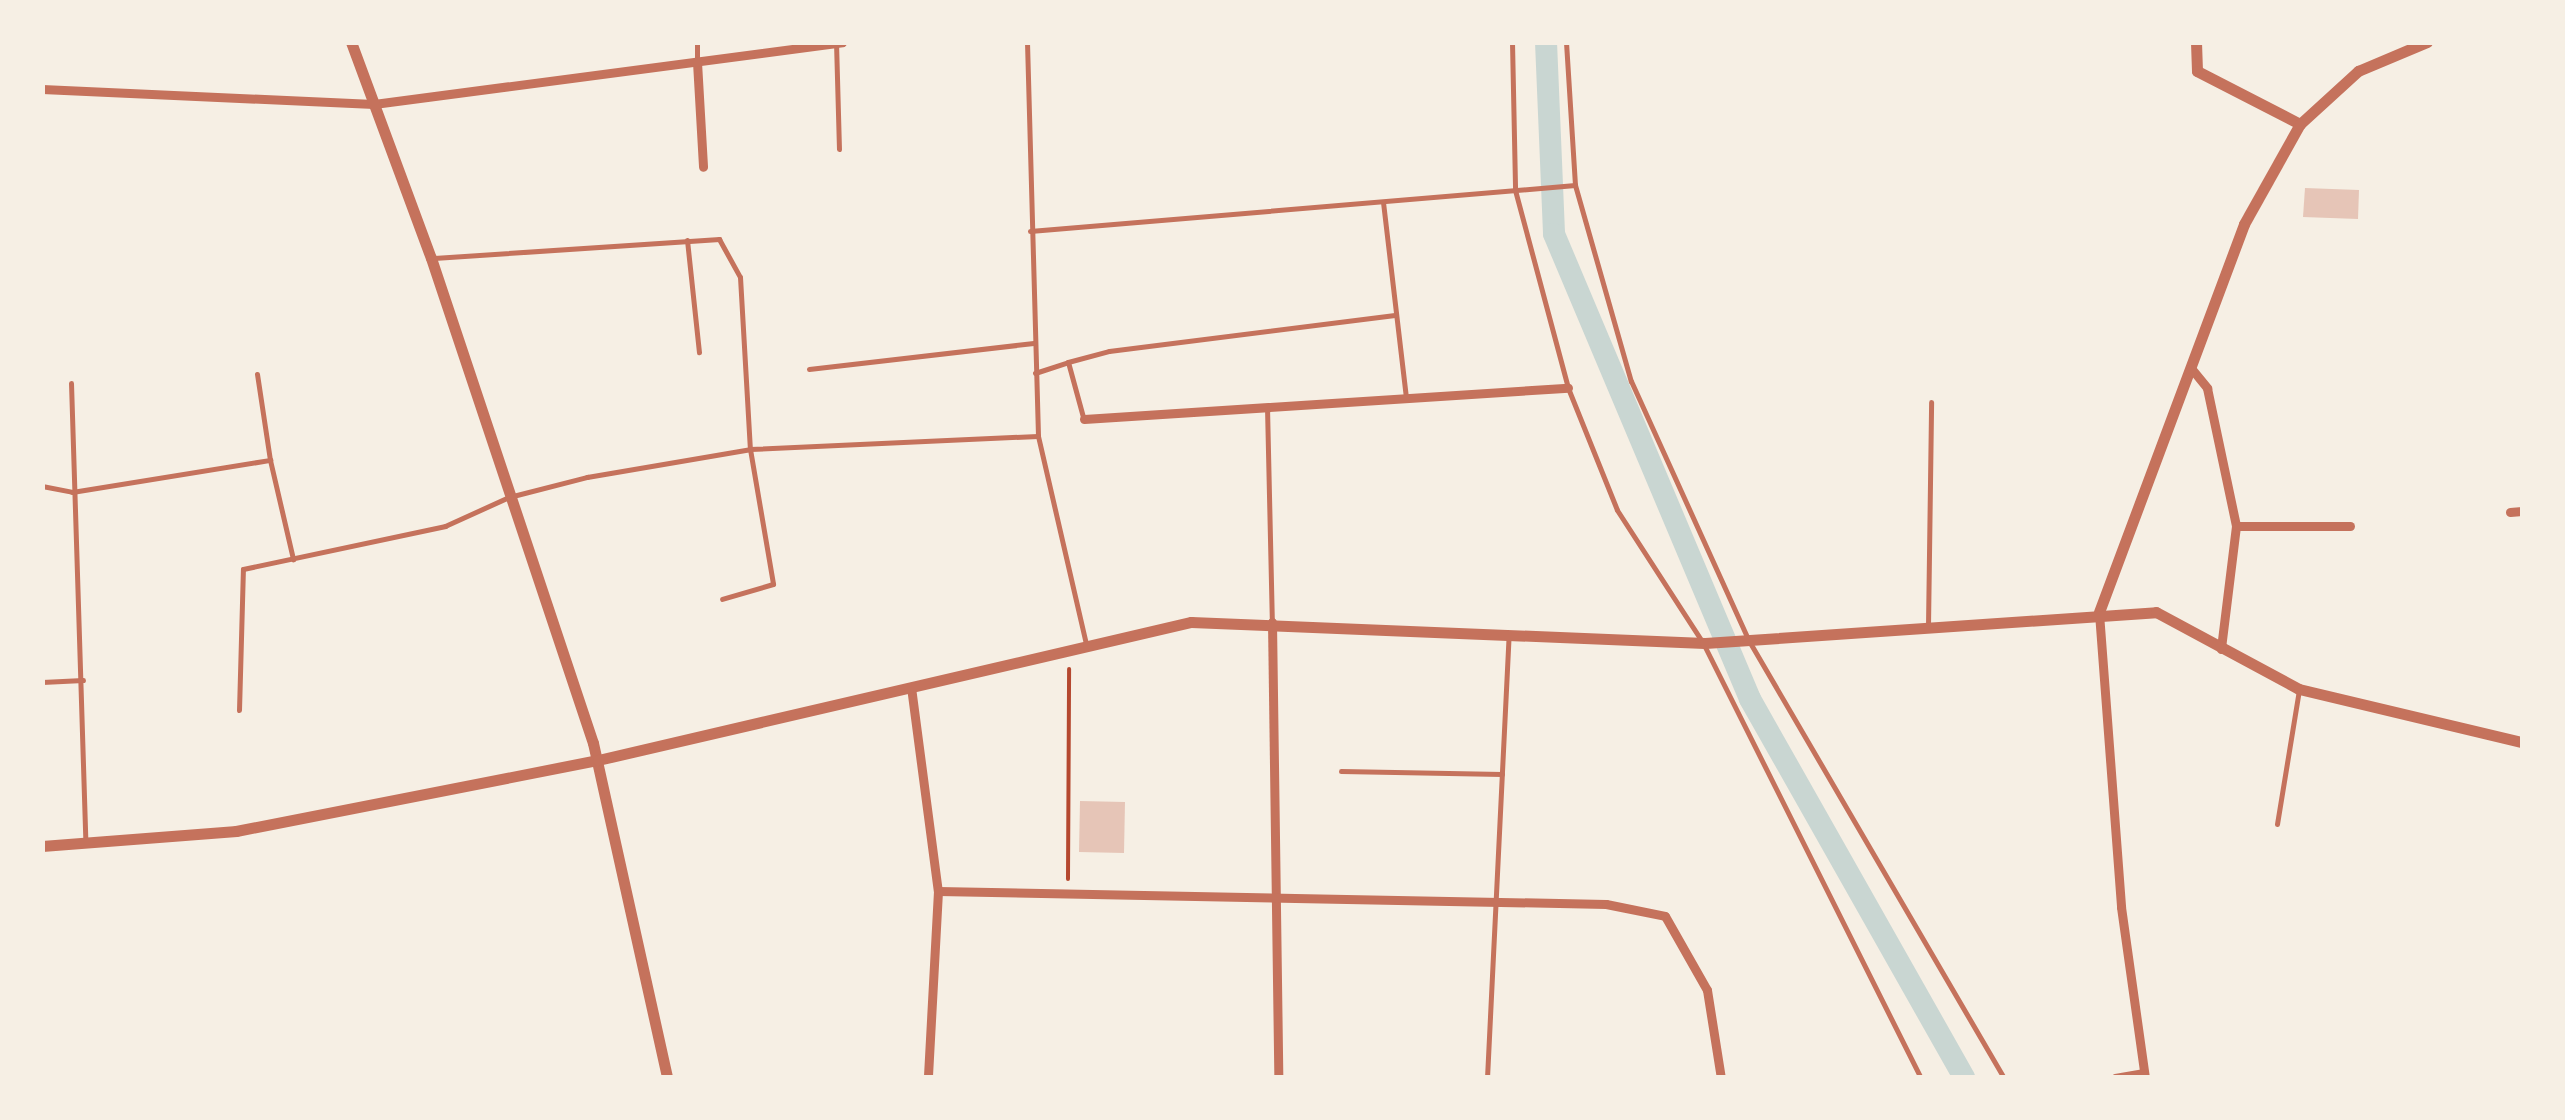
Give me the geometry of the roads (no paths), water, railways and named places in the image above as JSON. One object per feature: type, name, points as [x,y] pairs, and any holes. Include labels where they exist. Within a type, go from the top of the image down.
[{"type":"street","points":[[351,42],[432,258],[598,760],[666,1078]]},
{"type":"street","points":[[2196,42],[2197,71],[2300,124]]},
{"type":"street","points":[[2115,1078],[2144,1075],[2121,907],[2099,612],[2244,224],[2300,124],[2358,72],[2428,42]]},
{"type":"street","points":[[42,89],[374,104],[838,43]]},
{"type":"street","points":[[697,62],[703,168]]},
{"type":"street","points":[[2191,368],[2207,388],[2236,526],[2220,649]]},
{"type":"street","points":[[1084,418],[1568,388]]},
{"type":"street","points":[[2510,512],[2522,512]]},
{"type":"street","points":[[2236,526],[2350,526]]},
{"type":"street","points":[[42,846],[236,831],[598,760],[1191,622],[1272,622],[1704,643],[2099,612],[2156,612],[2299,689],[2522,742]]},
{"type":"street","points":[[1272,622],[1279,898],[1278,1078]]},
{"type":"street","points":[[911,687],[938,891],[928,1078]]},
{"type":"street","points":[[938,891],[1606,904],[1666,916],[1706,990],[1721,1078]]},
{"type":"lane","points":[[696,42],[697,62]]},
{"type":"lane","points":[[1027,42],[1038,436],[1086,646]]},
{"type":"lane","points":[[1512,42],[1516,190],[1568,388],[1617,510],[1704,643],[1921,1078]]},
{"type":"lane","points":[[1566,42],[1574,185],[1631,381],[1748,640],[2004,1078]]},
{"type":"lane","points":[[838,43],[838,149]]},
{"type":"lane","points":[[1030,231],[1574,185]]},
{"type":"lane","points":[[1383,202],[1406,398]]},
{"type":"lane","points":[[432,258],[719,238],[740,277],[750,449],[773,584],[722,599]]},
{"type":"lane","points":[[687,240],[699,352]]},
{"type":"lane","points":[[1035,373],[1109,351],[1395,315]]},
{"type":"lane","points":[[809,369],[1034,343]]},
{"type":"lane","points":[[1068,362],[1084,418]]},
{"type":"lane","points":[[258,374],[270,460],[293,559]]},
{"type":"lane","points":[[71,383],[85,843]]},
{"type":"lane","points":[[1928,626],[1931,402]]},
{"type":"lane","points":[[1267,407],[1272,622]]},
{"type":"lane","points":[[238,710],[243,570],[445,526],[509,497],[750,449],[1038,436]]},
{"type":"lane","points":[[42,486],[72,492],[270,460]]},
{"type":"lane","points":[[1487,1076],[1509,634]]},
{"type":"lane","points":[[42,682],[82,680]]},
{"type":"lane","points":[[2277,824],[2299,689]]},
{"type":"lane","points":[[1340,772],[1502,774]]},
{"type":"lane","points":[[1463,1078],[1570,1078]]},
{"type":"waterway","points":[[1546,42],[1554,234],[1750,699],[1964,1078]]}]
